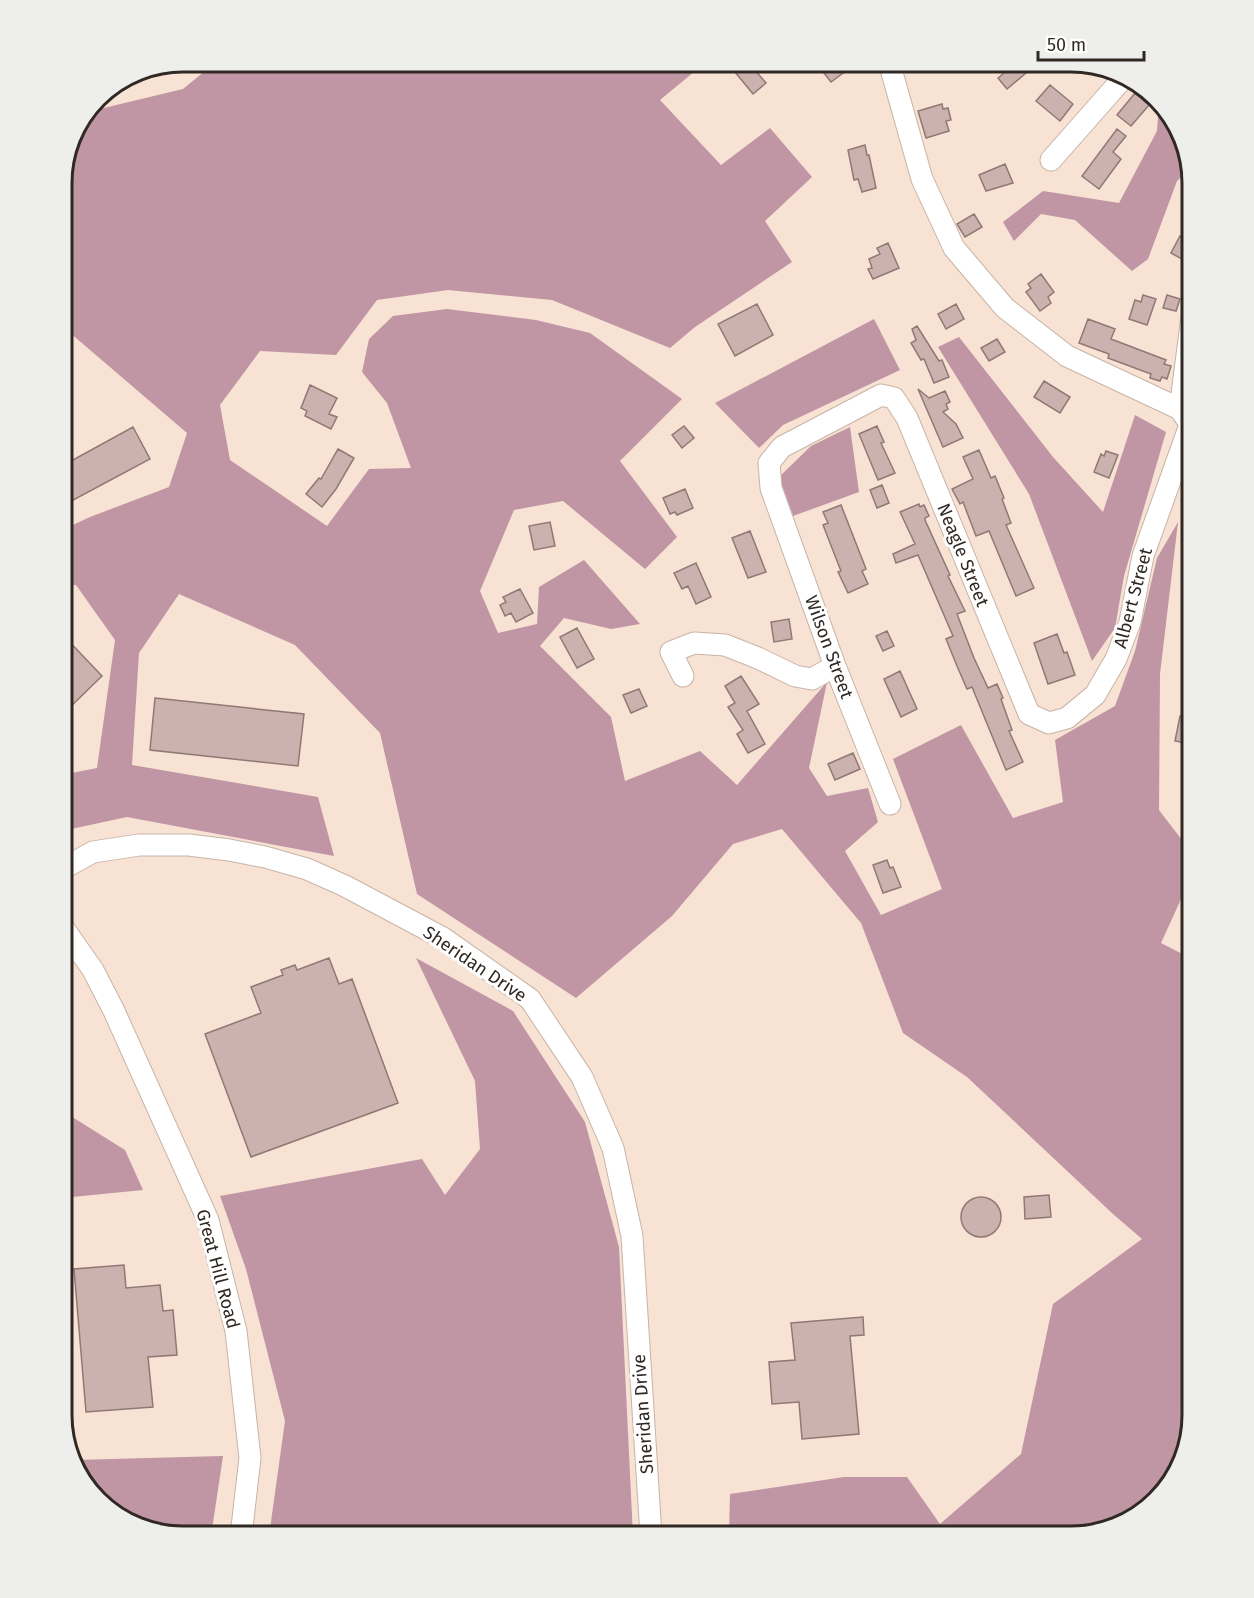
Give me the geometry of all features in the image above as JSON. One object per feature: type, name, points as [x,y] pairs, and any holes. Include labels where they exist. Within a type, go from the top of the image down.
[{"type":"street","points":[[893,72],[922,179],[954,248],[1005,308],[1066,356],[1182,417]]},
{"type":"street","points":[[1051,160],[1119,83]]},
{"type":"street","name":"Neagle Street","points":[[771,488],[769,463],[782,447],[881,395],[894,398],[907,418],[1029,714]]},
{"type":"street","name":"Albert Street","points":[[1029,714],[1049,723],[1067,718],[1095,695],[1116,659],[1130,622],[1143,556],[1182,435]]},
{"type":"street","name":"Wilson Street","points":[[771,488],[835,666],[890,804]]},
{"type":"street","points":[[683,676],[671,652],[694,644],[725,645],[795,676],[812,679],[835,666]]},
{"type":"street","name":"Sheridan Drive","points":[[72,863],[93,852],[139,845],[189,845],[265,857],[307,869],[345,886],[444,938],[530,999],[582,1077],[613,1148],[632,1236],[650,1526]]},
{"type":"street","name":"Great Hill Road","points":[[72,940],[93,970],[114,1011],[208,1220],[236,1331],[250,1458],[242,1526]]},
{"type":"shaded area","points":[[204,72],[694,72],[660,100],[721,165],[770,128],[812,177],[765,221],[792,262],[695,327],[670,348],[552,300],[448,290],[377,300],[336,355],[260,351],[220,405],[230,460],[327,526],[369,469],[411,468],[387,403],[362,372],[369,339],[393,316],[447,309],[536,320],[590,333],[682,399],[620,461],[677,537],[645,569],[563,501],[514,510],[480,591],[498,633],[537,624],[539,587],[584,560],[640,624],[611,629],[564,618],[540,646],[611,717],[625,781],[700,751],[737,785],[827,682],[809,768],[827,796],[868,788],[878,822],[845,851],[881,915],[942,889],[893,759],[961,725],[1013,818],[1063,802],[1055,740],[1115,706],[1135,651],[1157,558],[1178,522],[1160,674],[1159,810],[1182,840],[1182,897],[1161,943],[1182,954],[1182,1422],[1180,1437],[1171,1464],[1154,1488],[1133,1507],[1107,1520],[1078,1526],[729,1526],[730,1494],[844,1477],[907,1477],[940,1524],[1021,1454],[1053,1304],[1142,1239],[967,1077],[903,1033],[861,923],[782,829],[733,844],[672,916],[576,998],[417,894],[380,733],[295,645],[179,594],[139,653],[132,765],[318,797],[334,856],[127,817],[72,829],[72,773],[97,768],[115,640],[76,585],[72,585],[72,525],[169,487],[187,433],[72,335],[72,176],[74,161],[83,134],[101,109],[183,89]]},
{"type":"shaded area","points":[[1158,114],[1171,134],[1180,161],[1182,176],[1177,181],[1148,259],[1132,271],[1075,220],[1041,214],[1014,241],[1003,222],[1043,191],[1119,203],[1157,131]]},
{"type":"shaded area","points":[[874,319],[900,370],[783,425],[759,448],[715,403]]},
{"type":"shaded area","points":[[959,337],[1053,457],[1103,512],[1135,415],[1166,432],[1124,576],[1115,628],[1092,661],[1029,494],[938,347]]},
{"type":"shaded area","points":[[850,427],[859,492],[793,516],[779,477],[811,446]]},
{"type":"shaded area","points":[[416,958],[513,1011],[585,1122],[619,1247],[633,1526],[270,1526],[285,1421],[246,1269],[220,1196],[422,1159],[445,1195],[480,1149],[475,1081]]},
{"type":"shaded area","points":[[72,1117],[125,1150],[143,1190],[72,1197]]},
{"type":"shaded area","points":[[223,1456],[212,1526],[161,1524],[134,1515],[121,1507],[100,1488],[81,1460]]},
{"type":"building","points":[[735,72],[757,72],[766,83],[753,94]]},
{"type":"building","points":[[823,72],[844,72],[831,82]]},
{"type":"building","points":[[1005,72],[1026,73],[1007,89],[998,78]]},
{"type":"building","points":[[1050,85],[1073,104],[1060,121],[1036,101]]},
{"type":"building","points":[[1135,93],[1149,105],[1131,126],[1117,115]]},
{"type":"building","points":[[942,104],[943,109],[948,108],[951,120],[946,121],[949,131],[926,138],[918,111]]},
{"type":"building","points":[[1117,129],[1126,136],[1113,152],[1121,159],[1099,189],[1082,176]]},
{"type":"building","points":[[865,145],[876,188],[862,192],[858,179],[854,180],[848,150]]},
{"type":"building","points":[[1005,164],[1013,183],[986,191],[979,175]]},
{"type":"building","points":[[974,214],[982,227],[965,237],[957,224]]},
{"type":"building","points":[[1180,236],[1182,237],[1182,259],[1171,253]]},
{"type":"building","points":[[888,243],[899,268],[873,279],[868,269],[872,268],[869,259],[880,254],[877,248]]},
{"type":"building","points":[[1041,274],[1054,292],[1048,297],[1051,303],[1040,311],[1026,292],[1031,288],[1028,284]]},
{"type":"building","points":[[1143,295],[1156,299],[1147,325],[1129,319],[1135,300],[1141,302]]},
{"type":"building","points":[[1167,295],[1180,299],[1176,311],[1163,308]]},
{"type":"building","points":[[757,304],[773,335],[735,356],[718,324]]},
{"type":"building","points":[[956,304],[964,319],[946,329],[938,314]]},
{"type":"building","points":[[1088,319],[1115,329],[1111,339],[1166,360],[1164,364],[1171,366],[1167,379],[1162,377],[1160,381],[1150,378],[1151,374],[1108,358],[1109,354],[1079,343]]},
{"type":"building","points":[[917,326],[939,361],[942,360],[949,377],[934,383],[924,359],[921,360],[911,343],[916,340],[912,329]]},
{"type":"building","points":[[997,339],[1005,352],[989,361],[981,348]]},
{"type":"building","points":[[1044,381],[1070,397],[1060,413],[1034,397]]},
{"type":"building","points":[[310,385],[337,398],[329,414],[337,417],[331,429],[305,416],[307,411],[301,408]]},
{"type":"building","points":[[918,389],[929,398],[945,391],[950,402],[946,404],[948,409],[943,412],[956,424],[963,438],[943,447]]},
{"type":"building","points":[[684,426],[694,438],[682,448],[672,435]]},
{"type":"building","points":[[877,426],[884,442],[881,443],[895,473],[878,480],[859,434]]},
{"type":"building","points":[[133,427],[150,459],[72,501],[72,461]]},
{"type":"building","points":[[338,449],[354,458],[336,489],[322,507],[306,494],[319,478],[321,479]]},
{"type":"building","points":[[979,450],[991,478],[995,476],[1004,498],[1002,499],[1011,523],[1006,525],[1034,588],[1016,596],[989,531],[976,536],[963,502],[960,504],[952,489],[973,479],[963,457]]},
{"type":"building","points":[[1106,451],[1118,455],[1109,478],[1094,472],[1101,454],[1104,456]]},
{"type":"building","points":[[882,485],[889,503],[877,508],[870,490]]},
{"type":"building","points":[[685,489],[693,508],[677,515],[675,512],[670,514],[663,498]]},
{"type":"building","points":[[919,504],[920,507],[924,505],[929,516],[925,520],[965,611],[957,614],[974,658],[988,688],[997,684],[1003,698],[1001,699],[1012,730],[1009,731],[1023,762],[1006,770],[972,687],[967,689],[957,666],[946,639],[953,636],[918,555],[896,563],[893,554],[915,544],[900,512]]},
{"type":"building","points":[[841,505],[866,569],[862,571],[868,584],[848,593],[838,572],[841,571],[823,525],[828,523],[823,512]]},
{"type":"building","points":[[550,522],[555,546],[534,550],[529,526]]},
{"type":"building","points":[[750,531],[766,572],[748,578],[732,538]]},
{"type":"building","points":[[696,563],[711,597],[696,604],[688,586],[682,589],[674,573]]},
{"type":"building","points":[[520,589],[533,613],[516,622],[511,613],[505,616],[500,605],[506,602],[503,597]]},
{"type":"building","points":[[789,619],[792,639],[774,642],[771,622]]},
{"type":"building","points":[[577,628],[594,659],[577,668],[560,637]]},
{"type":"building","points":[[887,631],[894,646],[883,651],[876,636]]},
{"type":"building","points":[[1057,634],[1064,653],[1067,652],[1075,675],[1048,684],[1034,643]]},
{"type":"building","points":[[72,644],[102,676],[72,705]]},
{"type":"building","points":[[900,671],[917,709],[901,717],[884,679]]},
{"type":"building","points":[[741,676],[759,704],[747,711],[765,744],[748,753],[737,734],[743,730],[728,707],[735,703],[725,686]]},
{"type":"building","points":[[639,689],[647,706],[631,713],[623,695]]},
{"type":"building","points":[[155,698],[304,714],[298,766],[150,750]]},
{"type":"building","points":[[1180,716],[1182,716],[1182,742],[1175,741]]},
{"type":"building","points":[[853,753],[860,769],[835,780],[828,764]]},
{"type":"building","points":[[887,860],[890,868],[893,867],[901,887],[883,893],[873,865]]},
{"type":"building","points":[[329,958],[339,984],[352,979],[398,1103],[251,1157],[205,1034],[261,1013],[251,987],[283,975],[281,970],[295,965],[297,970]]},
{"type":"building","points":[[1049,1195],[1051,1217],[1025,1219],[1024,1197]]},
{"type":"building","points":[[981,1197],[995,1203],[1001,1217],[995,1231],[981,1237],[967,1231],[961,1217],[967,1203]]},
{"type":"building","points":[[124,1265],[126,1288],[160,1285],[163,1311],[173,1310],[177,1355],[148,1357],[153,1407],[86,1412],[74,1269]]},
{"type":"building","points":[[863,1317],[864,1335],[850,1336],[859,1434],[802,1439],[799,1402],[772,1404],[769,1362],[795,1360],[791,1323]]}]
